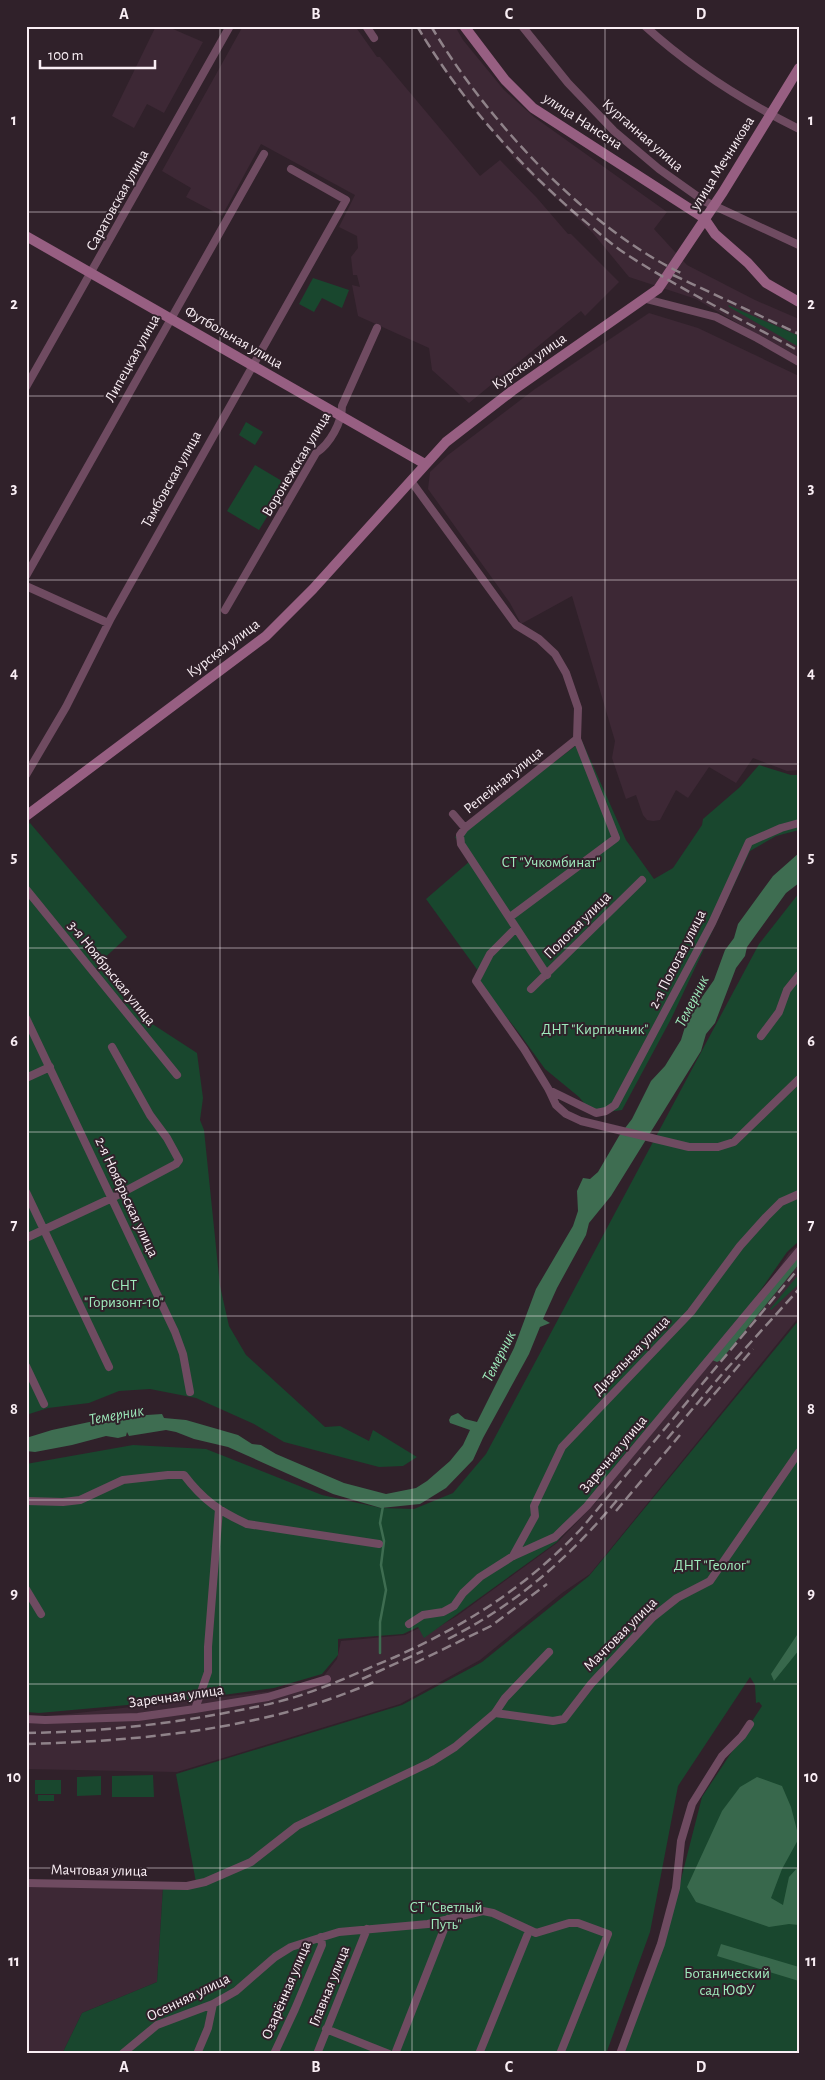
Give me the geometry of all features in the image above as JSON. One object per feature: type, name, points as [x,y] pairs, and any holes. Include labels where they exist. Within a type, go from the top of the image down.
[{"type":"main road","name":"улица Нансена","points":[[464,26],[505,80],[533,108],[704,218],[715,234],[748,263],[766,283],[799,302]]},
{"type":"main road","name":"улица Мечникова","points":[[670,274],[799,68]]},
{"type":"main road","name":"Футбольная улица","points":[[26,236],[426,464]]},
{"type":"main road","name":"Курская улица","points":[[27,812],[266,636],[313,589],[446,442],[483,412],[646,299],[658,289],[670,274]]},
{"type":"street","name":"Саратовская улица","points":[[26,387],[230,26]]},
{"type":"street","points":[[366,26],[374,38]]},
{"type":"street","name":"Курганная улица","points":[[522,26],[568,83],[614,131],[663,173],[713,206],[799,244]]},
{"type":"street","points":[[645,26],[708,77],[770,115],[799,129]]},
{"type":"street","name":"Липецкая улица","points":[[26,576],[264,154]]},
{"type":"street","name":"Тамбовская улица","points":[[26,775],[66,707],[108,623],[252,364],[346,200],[291,169]]},
{"type":"street","points":[[646,299],[716,317],[799,362]]},
{"type":"street","name":"Воронежская улица","points":[[225,610],[316,453],[324,448],[342,416],[342,406],[377,328]]},
{"type":"street","points":[[411,481],[516,625],[539,639],[555,654],[566,673],[578,708],[577,739],[616,838],[510,917]]},
{"type":"street","points":[[26,586],[108,623]]},
{"type":"street","name":"Репейная улица","points":[[547,975],[461,844],[460,835],[465,828],[577,739]]},
{"type":"street","points":[[453,814],[465,828]]},
{"type":"street","name":"2-я Пологая улица","points":[[549,1090],[596,1113],[606,1111],[615,1105],[714,920],[749,842],[799,822]]},
{"type":"street","name":"Пологая улица","points":[[530,989],[547,975],[642,880]]},
{"type":"street","name":"3-я Ноябрьская улица","points":[[26,889],[177,1075]]},
{"type":"street","points":[[516,928],[490,954],[476,981],[524,1049],[556,1105],[566,1114],[581,1121],[689,1147],[718,1147],[734,1142],[799,1079]]},
{"type":"street","points":[[761,1036],[779,1012],[787,990],[799,976]]},
{"type":"street","name":"2-я Ноябрьская улица","points":[[26,1018],[175,1332],[183,1354],[190,1392]]},
{"type":"street","points":[[26,1238],[112,1198],[176,1164],[179,1160],[112,1047]]},
{"type":"street","points":[[26,1078],[50,1067]]},
{"type":"street","points":[[26,1192],[109,1366]]},
{"type":"street","name":"Дизельная улица","points":[[513,1556],[535,1516],[534,1506],[562,1447],[691,1312],[740,1246],[780,1202],[799,1194]]},
{"type":"street","name":"Заречная улица","points":[[408,1624],[422,1615],[443,1612],[454,1606],[463,1593],[480,1577],[513,1556],[554,1537],[587,1506],[799,1251]]},
{"type":"street","points":[[26,1366],[44,1404]]},
{"type":"street","name":"Мачтовая улица","points":[[495,1713],[553,1721],[564,1719],[591,1684],[653,1617],[677,1598],[710,1581],[799,1452]]},
{"type":"street","points":[[26,1501],[63,1502],[80,1500],[124,1480],[168,1474],[184,1475],[198,1494],[219,1509],[247,1524],[379,1544]]},
{"type":"street","points":[[195,1709],[208,1672],[208,1647],[219,1509]]},
{"type":"street","points":[[26,1589],[41,1614]]},
{"type":"street","name":"Мачтовая улица","points":[[26,1883],[187,1886],[205,1882],[251,1862],[297,1826],[431,1762],[455,1747],[495,1713],[506,1698],[549,1652]]},
{"type":"street","name":"Заречная улица","points":[[26,1718],[45,1720],[138,1717],[268,1697],[327,1679]]},
{"type":"street","points":[[620,2054],[661,1944],[676,1888],[681,1842],[692,1804],[722,1756],[742,1736],[750,1724]]},
{"type":"street","name":"Осенняя улица","points":[[122,2054],[157,2026],[213,2004],[236,1991],[275,1957],[291,1947],[339,1932],[428,1924],[483,1911],[492,1913],[529,1931]]},
{"type":"street","points":[[394,2054],[448,1919]]},
{"type":"street","points":[[479,2054],[529,1931],[536,1933],[569,1923],[578,1923],[608,1934],[560,2054]]},
{"type":"street","name":"Главная улица","points":[[316,2054],[367,1929]]},
{"type":"street","name":"Озарённая улица","points":[[274,2054],[322,1945],[322,1938]]},
{"type":"street","points":[[197,2054],[208,2028],[213,2004]]},
{"type":"street","points":[[326,2029],[389,2054]]},
{"type":"shaded area","points":[[156,26],[166,26],[203,42],[164,113],[147,104],[134,128],[112,116]]},
{"type":"shaded area","points":[[243,26],[355,26],[377,57],[380,57],[480,176],[500,160],[537,198],[568,234],[571,234],[619,282],[585,316],[581,311],[469,403],[432,370],[429,348],[358,316],[352,285],[360,287],[357,275],[353,275],[351,257],[358,248],[357,236],[339,227],[355,195],[261,144],[222,216],[186,197],[191,188],[162,171]]},
{"type":"shaded area","points":[[416,26],[455,26],[463,40],[504,90],[534,117],[667,212],[654,229],[687,265],[755,300],[799,319],[799,359],[696,299],[629,277],[592,232],[516,161],[437,61]]},
{"type":"shaded area","points":[[649,313],[698,328],[799,376],[799,770],[787,771],[753,758],[736,783],[709,767],[688,798],[676,790],[660,820],[653,821],[647,820],[643,815],[636,795],[626,799],[612,758],[615,741],[572,596],[521,624],[510,603],[428,489],[430,472],[448,455],[535,389]]},
{"type":"shaded area","points":[[799,853],[799,883],[786,893],[747,947],[745,956],[736,968],[715,1023],[706,1034],[701,1051],[611,1196],[589,1223],[586,1235],[557,1288],[543,1319],[550,1323],[540,1327],[529,1354],[473,1460],[446,1488],[420,1504],[381,1508],[333,1494],[228,1447],[166,1430],[129,1436],[127,1432],[126,1436],[118,1438],[106,1436],[35,1452],[26,1451],[26,1438],[52,1430],[117,1417],[162,1414],[164,1418],[186,1420],[238,1435],[252,1444],[261,1445],[276,1454],[344,1483],[386,1494],[416,1488],[427,1481],[450,1461],[463,1445],[470,1430],[450,1423],[451,1416],[458,1413],[465,1419],[477,1422],[514,1348],[536,1289],[573,1226],[578,1211],[577,1191],[583,1178],[590,1179],[598,1172],[619,1136],[632,1119],[651,1081],[665,1066],[681,1040],[688,1017],[714,980],[725,950],[734,938],[738,924],[773,876]]},
{"type":"shaded area","points":[[799,1244],[799,1317],[590,1574],[562,1593],[480,1660],[400,1704],[177,1772],[26,1769],[26,1716],[42,1717],[273,1691],[323,1677],[337,1659],[341,1641],[405,1635],[419,1628],[425,1635],[457,1616],[557,1543],[600,1498],[624,1458],[743,1322],[789,1253]]},
{"type":"shaded area","points":[[799,1253],[799,1264],[721,1360],[717,1362],[712,1360]]},
{"type":"shaded area","points":[[799,1632],[799,1650],[774,1681],[771,1674]]},
{"type":"shaded area","points":[[757,1777],[782,1786],[791,1807],[799,1838],[782,1869],[771,1898],[783,1905],[789,1877],[799,1866],[799,1925],[789,1924],[769,1927],[696,1902],[687,1887],[722,1811],[740,1787]]},
{"type":"shaded area","points":[[26,1886],[163,1887],[157,1982],[82,2013],[62,2054],[26,2054]]},
{"type":"shaded area","points":[[721,1944],[799,1967],[799,1981],[717,1956]]},
{"type":"green space","points":[[313,278],[349,290],[342,308],[322,298],[314,312],[299,304]]},
{"type":"green space","points":[[728,305],[799,336],[799,347],[729,307]]},
{"type":"green space","points":[[246,422],[263,432],[255,445],[239,435]]},
{"type":"green space","points":[[255,465],[287,484],[259,530],[227,511]]},
{"type":"green space","points":[[582,741],[626,840],[654,879],[673,868],[702,825],[703,819],[740,787],[759,765],[791,775],[799,775],[799,830],[776,836],[750,851],[671,1019],[622,1110],[593,1114],[579,1097],[545,1069],[477,980],[481,975],[426,899],[470,861],[455,837]]},
{"type":"green space","name":"СНТ \"Горизонт-10\"","points":[[30,823],[127,937],[97,965],[137,1014],[197,1053],[203,1098],[200,1120],[204,1130],[220,1286],[229,1326],[246,1355],[325,1427],[340,1426],[369,1441],[373,1430],[417,1457],[403,1466],[379,1467],[284,1442],[254,1424],[196,1398],[150,1389],[119,1391],[89,1403],[48,1408],[26,1415],[26,826]]},
{"type":"green space","points":[[799,893],[799,1241],[787,1252],[740,1320],[623,1456],[557,1542],[424,1638],[418,1627],[403,1634],[338,1639],[338,1655],[322,1674],[274,1688],[194,1699],[39,1713],[26,1712],[26,1464],[133,1445],[206,1449],[322,1495],[381,1508],[414,1509],[453,1493],[486,1454],[759,944]]},
{"type":"green space","points":[[799,1274],[799,1284],[771,1310],[770,1309]]},
{"type":"green space","points":[[799,1320],[799,2054],[624,2054],[666,1938],[702,1797],[762,1706],[759,1702],[756,1703],[755,1685],[750,1677],[678,1786],[650,1932],[606,2054],[62,2054],[82,2013],[157,1982],[163,1887],[197,1888],[176,1774],[402,1705],[482,1662],[589,1576]]},
{"type":"green space","points":[[153,1775],[154,1797],[112,1797],[112,1776]]},
{"type":"green space","points":[[101,1776],[101,1795],[77,1796],[77,1777]]},
{"type":"green space","points":[[35,1780],[61,1780],[61,1794],[35,1794]]},
{"type":"green space","points":[[38,1795],[54,1795],[54,1801],[38,1801]]},
{"type":"waterway","points":[[380,1653],[380,1622],[386,1590],[381,1565],[384,1541],[380,1523],[383,1506]]},
{"type":"railway","points":[[417,26],[451,78],[489,126],[531,172],[576,214],[614,246],[642,264],[799,351]]},
{"type":"railway","points":[[431,26],[453,61],[480,97],[509,133],[541,167],[575,200],[610,229],[647,254],[683,274]]},
{"type":"railway","points":[[673,275],[799,334]]},
{"type":"railway","points":[[26,1733],[78,1731],[154,1724],[205,1717],[279,1702],[329,1685],[395,1657],[471,1617],[495,1602],[539,1569],[581,1529],[799,1268]]},
{"type":"railway","points":[[667,1439],[723,1373],[799,1289]]},
{"type":"railway","points":[[704,1406],[753,1349]]},
{"type":"railway","points":[[616,1511],[680,1435]]},
{"type":"railway","points":[[448,1639],[497,1611],[540,1578],[580,1541],[618,1499]]},
{"type":"railway","points":[[415,1663],[491,1626],[547,1584]]},
{"type":"railway","points":[[362,1679],[423,1651]]},
{"type":"railway","points":[[26,1744],[115,1740],[204,1729],[249,1721],[292,1711],[376,1681]]},
{"type":"park label","name":"СТ \"Учкомбинат\"","points":[[551,862]]},
{"type":"park label","name":"ДНТ \"Кирпичник\"","points":[[595,1029]]},
{"type":"park label","name":"ДНТ \"Геолог\"","points":[[712,1565]]},
{"type":"park label","name":"СТ \"Светлый Путь\"","points":[[446,1916]]},
{"type":"park label","name":"Ботанический сад ЮФУ","points":[[727,1982]]},
{"type":"water label","name":"Темерник","points":[[691,1001]]},
{"type":"water label","name":"Темерник","points":[[498,1356]]},
{"type":"water label","name":"Темерник","points":[[116,1414]]}]
